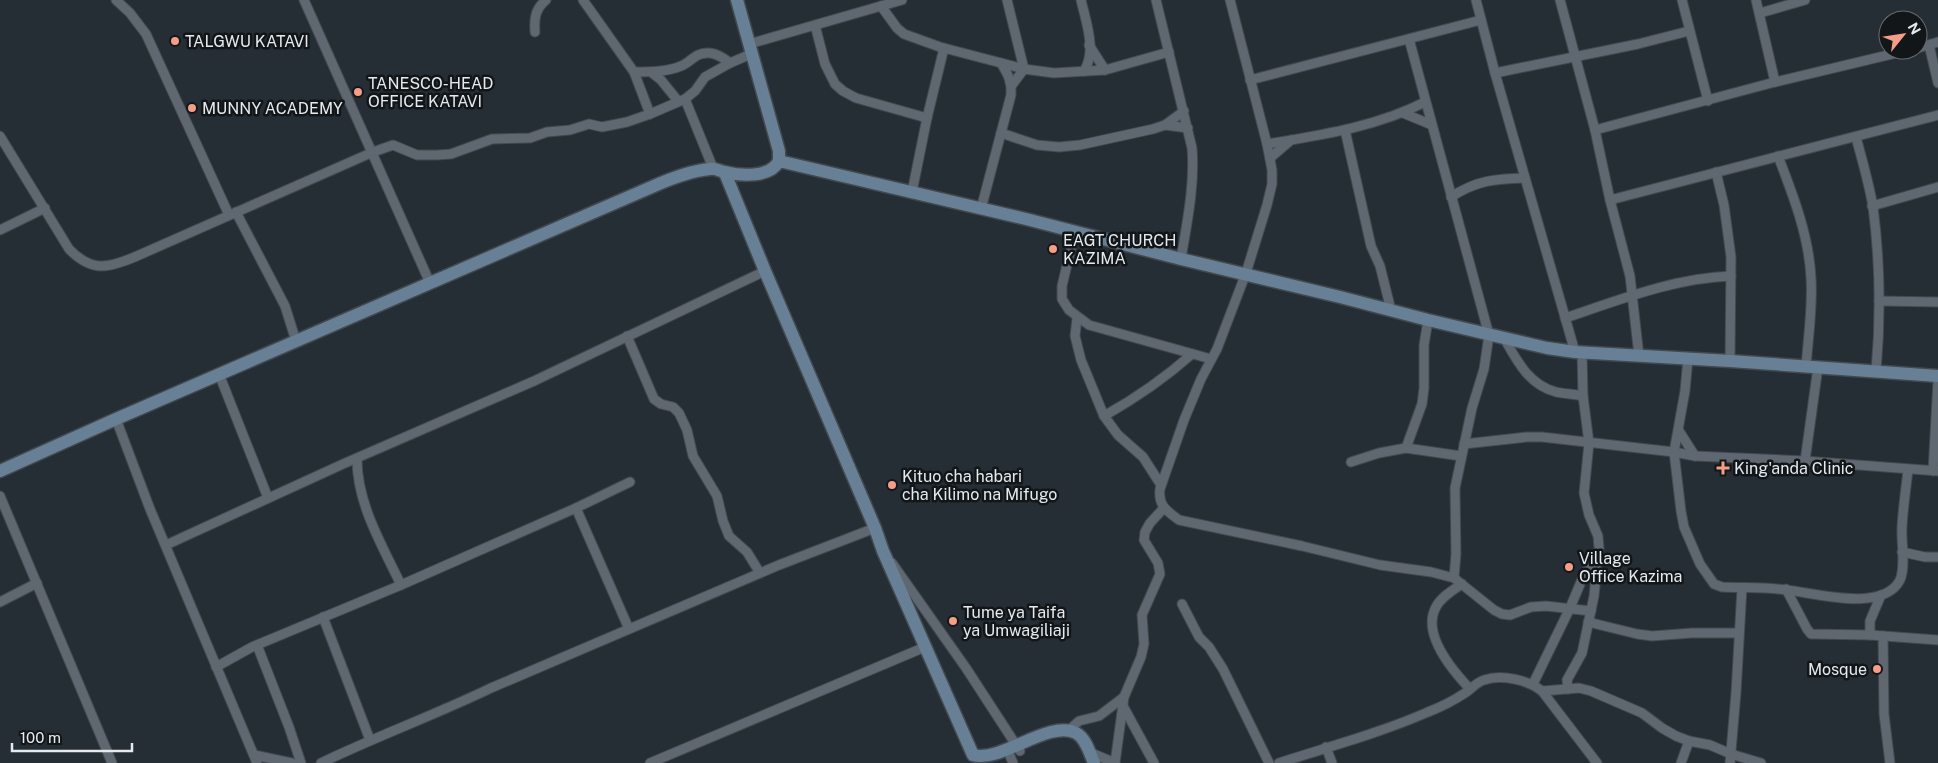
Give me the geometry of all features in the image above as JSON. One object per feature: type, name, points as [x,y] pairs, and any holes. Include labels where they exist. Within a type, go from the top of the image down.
[{"type":"street","points":[[116,0],[130,13],[146,34],[233,213],[285,306],[296,341]]},
{"type":"street","points":[[304,0],[430,283]]},
{"type":"street","points":[[535,32],[534,17],[541,4],[546,0]]},
{"type":"street","points":[[583,0],[634,72],[650,114]]},
{"type":"street","points":[[0,471],[654,186],[690,172],[719,170],[761,174],[771,171],[779,161],[775,136],[737,0]]},
{"type":"street","points":[[0,136],[69,250],[87,264],[103,267],[137,256],[373,152],[393,145],[417,155],[451,154],[492,139],[530,138],[553,131],[570,130],[589,124],[602,127],[650,114],[681,100],[695,91],[705,77],[750,49],[815,25],[902,0]]},
{"type":"street","points":[[1007,0],[1024,69]]},
{"type":"street","points":[[1081,0],[1089,45],[1089,60],[1084,71]]},
{"type":"street","points":[[1156,0],[1188,128],[1194,168],[1181,259]]},
{"type":"street","points":[[1230,0],[1270,158],[1272,170],[1270,191],[1246,273],[1217,349],[1201,379],[1186,416],[1161,485],[1159,497],[1163,509],[1179,520],[1302,546],[1380,566],[1431,572],[1454,578],[1494,610],[1502,614],[1510,615],[1531,607],[1546,606],[1591,611]]},
{"type":"street","points":[[1476,0],[1565,318],[1579,352],[1589,443],[1584,493],[1589,515],[1598,536],[1599,548],[1591,611],[1582,653],[1568,680],[1568,689]]},
{"type":"street","points":[[1560,0],[1595,130],[1610,200],[1630,276],[1639,356]]},
{"type":"street","points":[[1682,0],[1708,101]]},
{"type":"street","points":[[1756,0],[1776,82]]},
{"type":"street","points":[[1760,13],[1805,0]]},
{"type":"street","points":[[881,6],[897,28],[904,34],[944,48],[1024,69],[1054,73],[1105,70],[1169,52]]},
{"type":"street","points":[[1250,80],[1481,20]]},
{"type":"street","points":[[815,25],[827,69],[836,84],[843,91],[856,98],[927,118]]},
{"type":"street","points":[[1495,73],[1638,44],[1689,31]]},
{"type":"street","points":[[1409,39],[1489,335],[1484,369],[1472,408],[1455,488],[1456,554],[1454,578]]},
{"type":"street","points":[[1934,44],[1938,83]]},
{"type":"street","points":[[1089,45],[1105,70]]},
{"type":"street","points":[[912,192],[944,48]]},
{"type":"street","points":[[940,62],[959,52]]},
{"type":"street","points":[[634,72],[651,72],[681,66],[697,56],[710,53],[720,56],[730,63]]},
{"type":"street","points":[[1595,130],[1878,57]]},
{"type":"street","points":[[1001,63],[1012,85]]},
{"type":"street","points":[[981,209],[1012,85],[1024,69]]},
{"type":"street","points":[[651,72],[681,100],[719,170],[765,271],[875,528],[883,551],[973,755],[981,762],[1014,757],[1054,735],[1068,731],[1079,721],[1105,712],[1124,701]]},
{"type":"street","points":[[1267,144],[1345,130],[1403,114],[1425,102]]},
{"type":"street","points":[[1001,133],[1037,145],[1059,147],[1109,140],[1165,125],[1184,111]]},
{"type":"street","points":[[1403,114],[1432,125]]},
{"type":"street","points":[[1610,200],[1938,115]]},
{"type":"street","points":[[1165,125],[1188,128]]},
{"type":"street","points":[[1345,130],[1371,246],[1380,266],[1392,310]]},
{"type":"street","points":[[1856,137],[1872,206],[1878,257],[1879,335],[1876,371]]},
{"type":"street","points":[[1270,158],[1291,140]]},
{"type":"street","points":[[1778,156],[1790,186],[1808,248],[1811,279],[1812,367],[1805,461]]},
{"type":"street","points":[[779,161],[1075,231],[1489,335],[1579,352],[1730,360],[1938,376]]},
{"type":"street","points":[[1716,172],[1725,212],[1731,257],[1730,360]]},
{"type":"street","points":[[1451,197],[1465,188],[1484,181],[1525,178]]},
{"type":"street","points":[[1872,206],[1938,187]]},
{"type":"street","points":[[0,230],[45,208]]},
{"type":"street","points":[[1075,231],[1062,286],[1062,299],[1077,318],[1089,325],[1211,359]]},
{"type":"street","points":[[166,544],[534,381],[765,271]]},
{"type":"street","points":[[1565,318],[1632,294],[1705,279],[1731,276]]},
{"type":"street","points":[[1879,301],[1938,302]]},
{"type":"street","points":[[1077,318],[1075,336],[1081,360],[1104,416],[1118,435],[1143,456],[1161,485]]},
{"type":"street","points":[[1406,448],[1422,404],[1424,345],[1428,320]]},
{"type":"street","points":[[627,336],[654,399],[676,409],[687,430],[693,456],[717,496],[722,521],[729,536],[747,552],[760,574]]},
{"type":"street","points":[[1504,338],[1519,364],[1533,380],[1557,392],[1583,396]]},
{"type":"street","points":[[1104,416],[1133,400],[1160,381],[1192,354]]},
{"type":"street","points":[[1688,358],[1679,431],[1674,452],[1684,527],[1700,564],[1714,584],[1742,588],[1786,590],[1856,599],[1881,595],[1894,587],[1899,581],[1902,572],[1902,526],[1908,470]]},
{"type":"street","points":[[219,374],[268,498]]},
{"type":"street","points":[[1464,444],[1527,437],[1674,452],[1695,456],[1805,461],[1936,471],[1938,381]]},
{"type":"street","points":[[116,419],[137,478],[255,759],[292,763]]},
{"type":"street","points":[[1679,431],[1695,456]]},
{"type":"street","points":[[1351,462],[1379,453],[1406,448],[1461,456]]},
{"type":"street","points":[[357,459],[360,493],[369,518],[401,585]]},
{"type":"street","points":[[343,464],[357,474]]},
{"type":"street","points":[[216,666],[256,646],[401,585],[576,508],[630,482]]},
{"type":"street","points":[[0,496],[112,763]]},
{"type":"street","points":[[576,508],[629,629]]},
{"type":"street","points":[[1068,731],[1082,738],[1091,757],[1115,763],[1124,701],[1144,644],[1142,615],[1160,574],[1158,563],[1144,540],[1145,532],[1150,523],[1163,509]]},
{"type":"street","points":[[322,763],[370,740],[447,709],[490,688],[760,574],[875,528]]},
{"type":"street","points":[[1533,684],[1583,577],[1599,548]]},
{"type":"street","points":[[883,551],[956,653],[1014,757]]},
{"type":"street","points":[[1902,552],[1925,557],[1938,557]]},
{"type":"street","points":[[0,602],[37,583]]},
{"type":"street","points":[[1462,584],[1445,596],[1435,608],[1433,625],[1436,641],[1442,656],[1470,689]]},
{"type":"street","points":[[1731,759],[1742,588]]},
{"type":"street","points":[[1786,590],[1812,634],[1870,635],[1938,640]]},
{"type":"street","points":[[1870,635],[1870,620],[1881,595]]},
{"type":"street","points":[[1182,604],[1195,631],[1209,647],[1223,669],[1269,763]]},
{"type":"street","points":[[324,617],[370,740]]},
{"type":"street","points":[[1588,622],[1652,636],[1692,632],[1740,633]]},
{"type":"street","points":[[1883,636],[1884,714],[1890,763]]},
{"type":"street","points":[[256,646],[290,727],[301,763]]},
{"type":"street","points":[[650,763],[925,647]]},
{"type":"street","points":[[1279,763],[1368,735],[1418,716],[1451,702],[1484,680],[1492,679],[1519,680],[1533,684],[1542,691],[1596,763]]},
{"type":"street","points":[[1542,691],[1585,690],[1609,698],[1642,713],[1662,728],[1689,741],[1710,745],[1731,759],[1761,763]]},
{"type":"street","points":[[1124,701],[1154,763]]},
{"type":"street","points":[[1681,763],[1689,741]]},
{"type":"street","points":[[1326,747],[1332,763]]},
{"type":"street","points":[[344,752],[346,763]]},
{"type":"place","name":"TALGWU KATAVI","points":[[175,41]]},
{"type":"place","name":"TANESCO-HEAD OFFICE KATAVI","points":[[358,92]]},
{"type":"place","name":"MUNNY ACADEMY","points":[[192,108]]},
{"type":"place","name":"EAGT CHURCH KAZIMA","points":[[1053,249]]},
{"type":"place","name":"King'anda Clinic","points":[[1723,468]]},
{"type":"place","name":"Kituo cha habari cha Kilimo na Mifugo","points":[[892,485]]},
{"type":"place","name":"Village Office Kazima","points":[[1569,567]]},
{"type":"place","name":"Tume ya Taifa ya Umwagiliaji","points":[[953,621]]},
{"type":"place","name":"Mosque","points":[[1877,669]]}]
